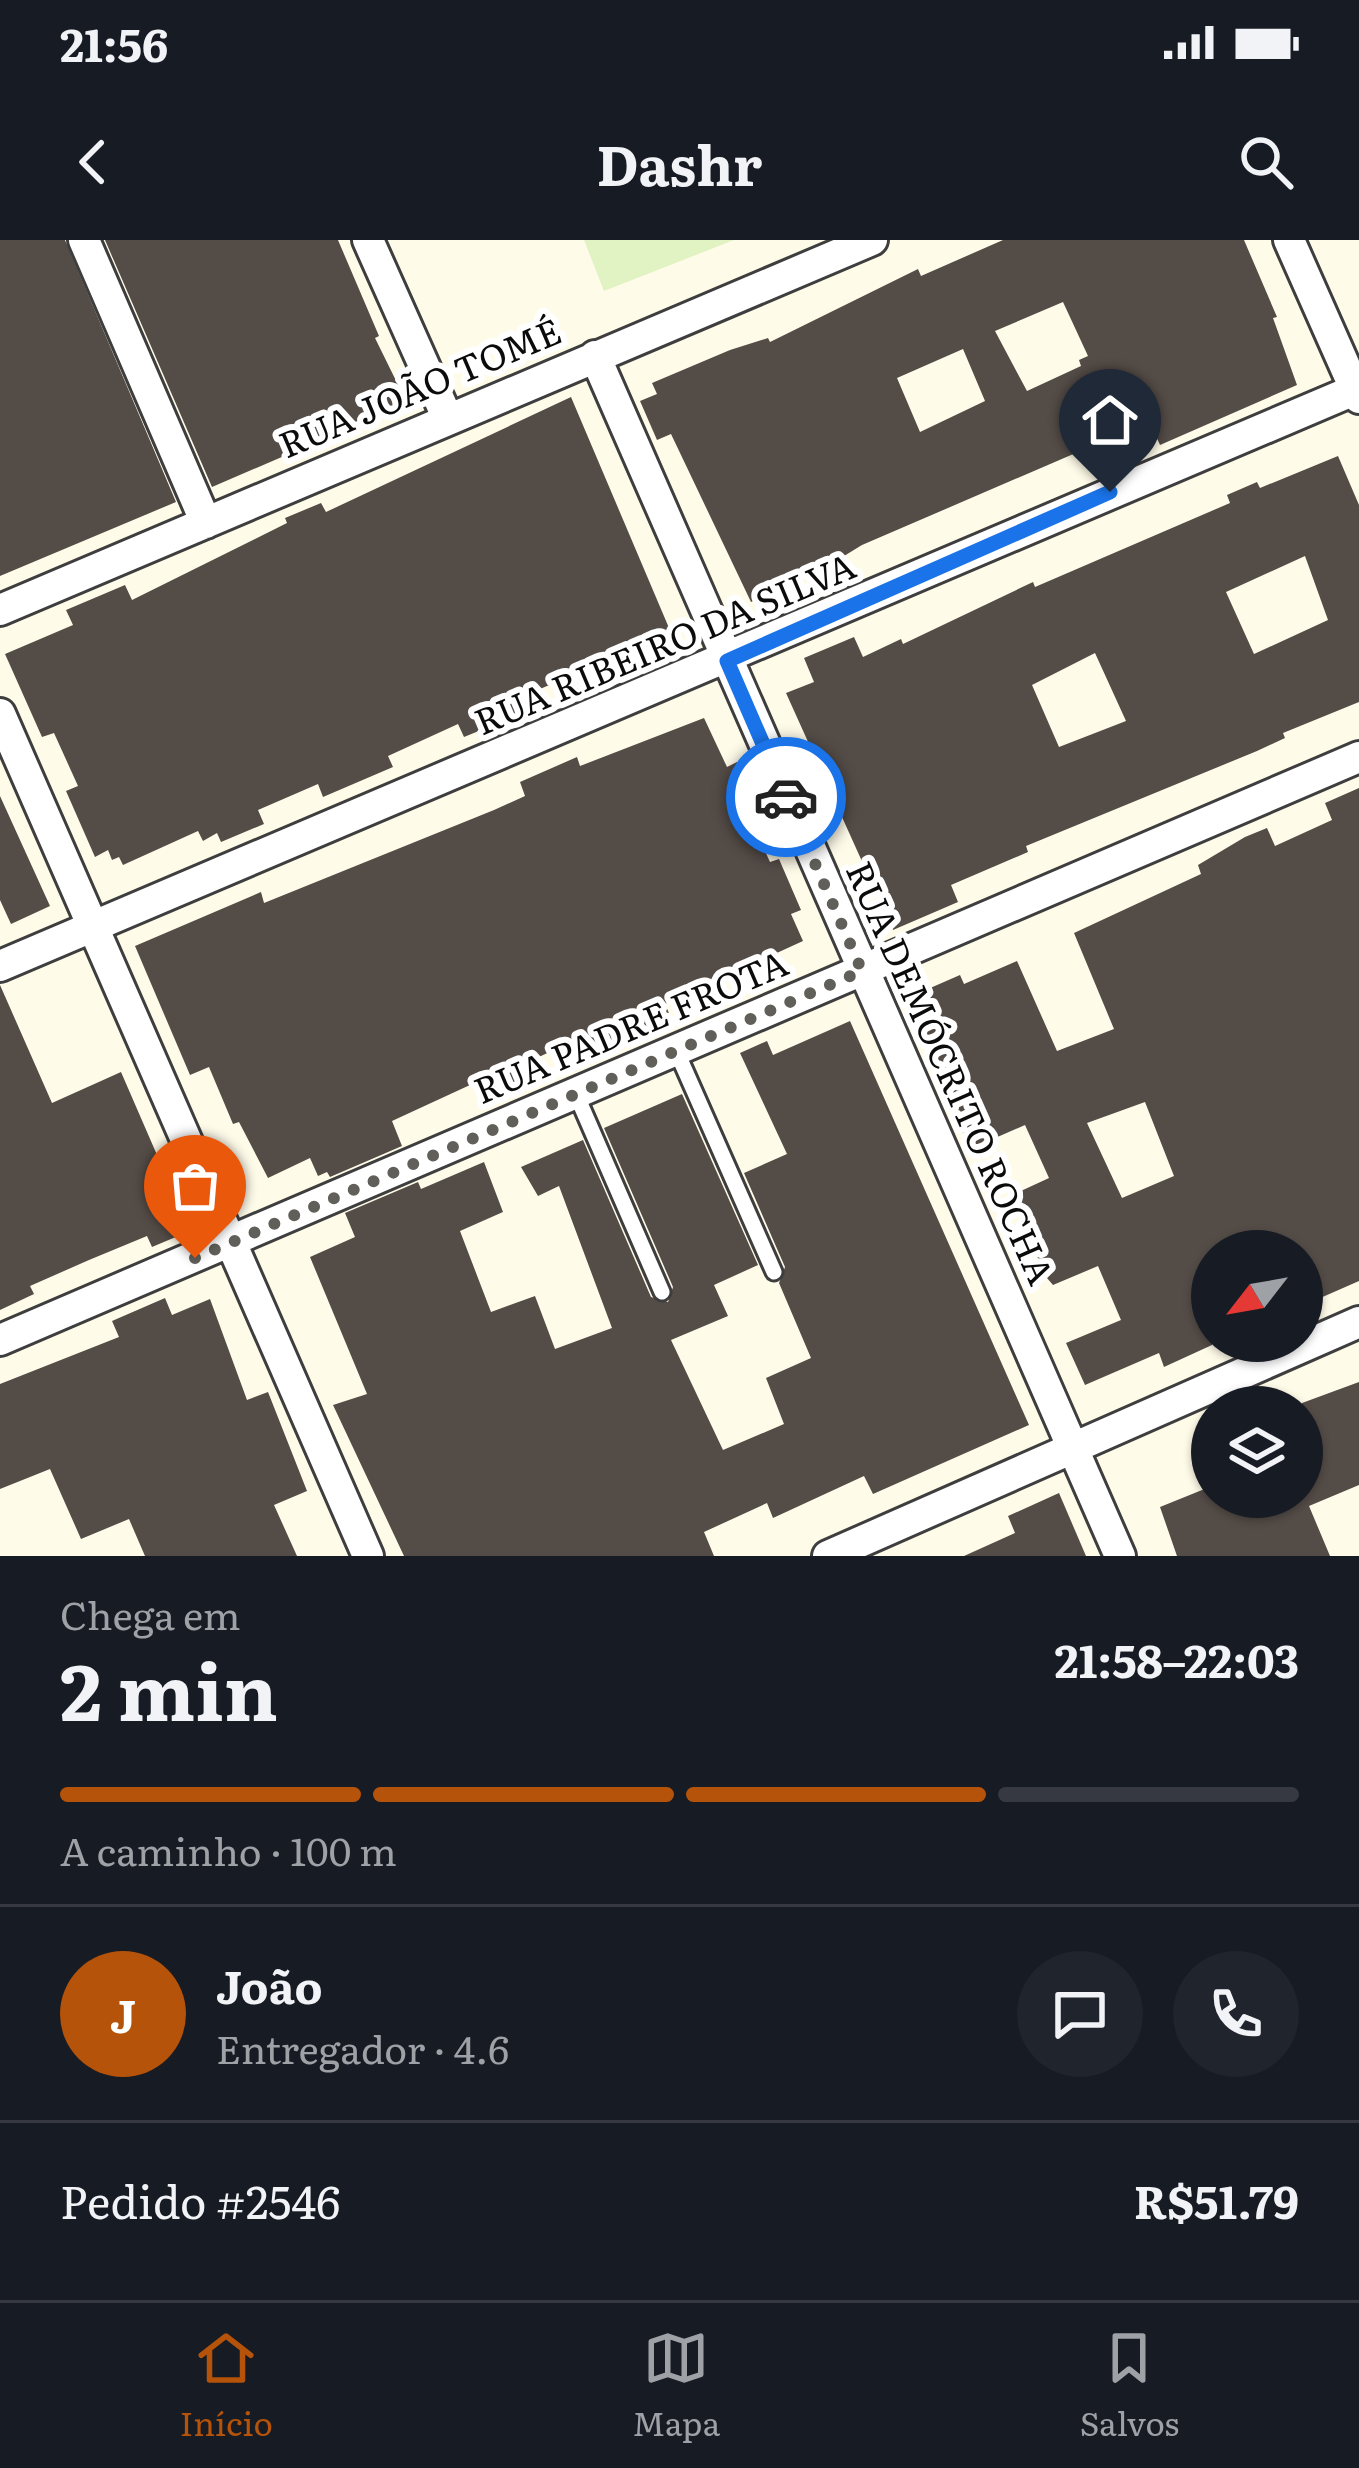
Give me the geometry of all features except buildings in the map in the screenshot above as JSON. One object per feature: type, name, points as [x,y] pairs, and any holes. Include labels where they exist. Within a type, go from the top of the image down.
[{"type":"street","points":[[85,240],[206,523]]},
{"type":"street","points":[[368,240],[447,418]]},
{"type":"street","name":"RUA JOÃO TOMÉ","points":[[0,610],[872,240]]},
{"type":"street","points":[[1289,240],[1358,392]]},
{"type":"street","name":"RUA DEMÓCRITO ROCHA","points":[[596,356],[1120,1556]]},
{"type":"street","name":"RUA RIBEIRO DA SILVA","points":[[0,966],[1358,392]]},
{"type":"street","points":[[0,714],[368,1556]]},
{"type":"street","name":"RUA PADRE FROTA","points":[[0,1340],[1359,757]]},
{"type":"street","points":[[829,1556],[1359,1322]]},
{"type":"lane","points":[[676,1050],[774,1272]]},
{"type":"lane","points":[[576,1094],[662,1292]]},
{"type":"green space","points":[[584,240],[734,240],[604,291]]},
{"type":"way so far","points":[[195,1258],[862,971],[786,797]]},
{"type":"route","points":[[786,797],[727,661],[1110,492]]}]
